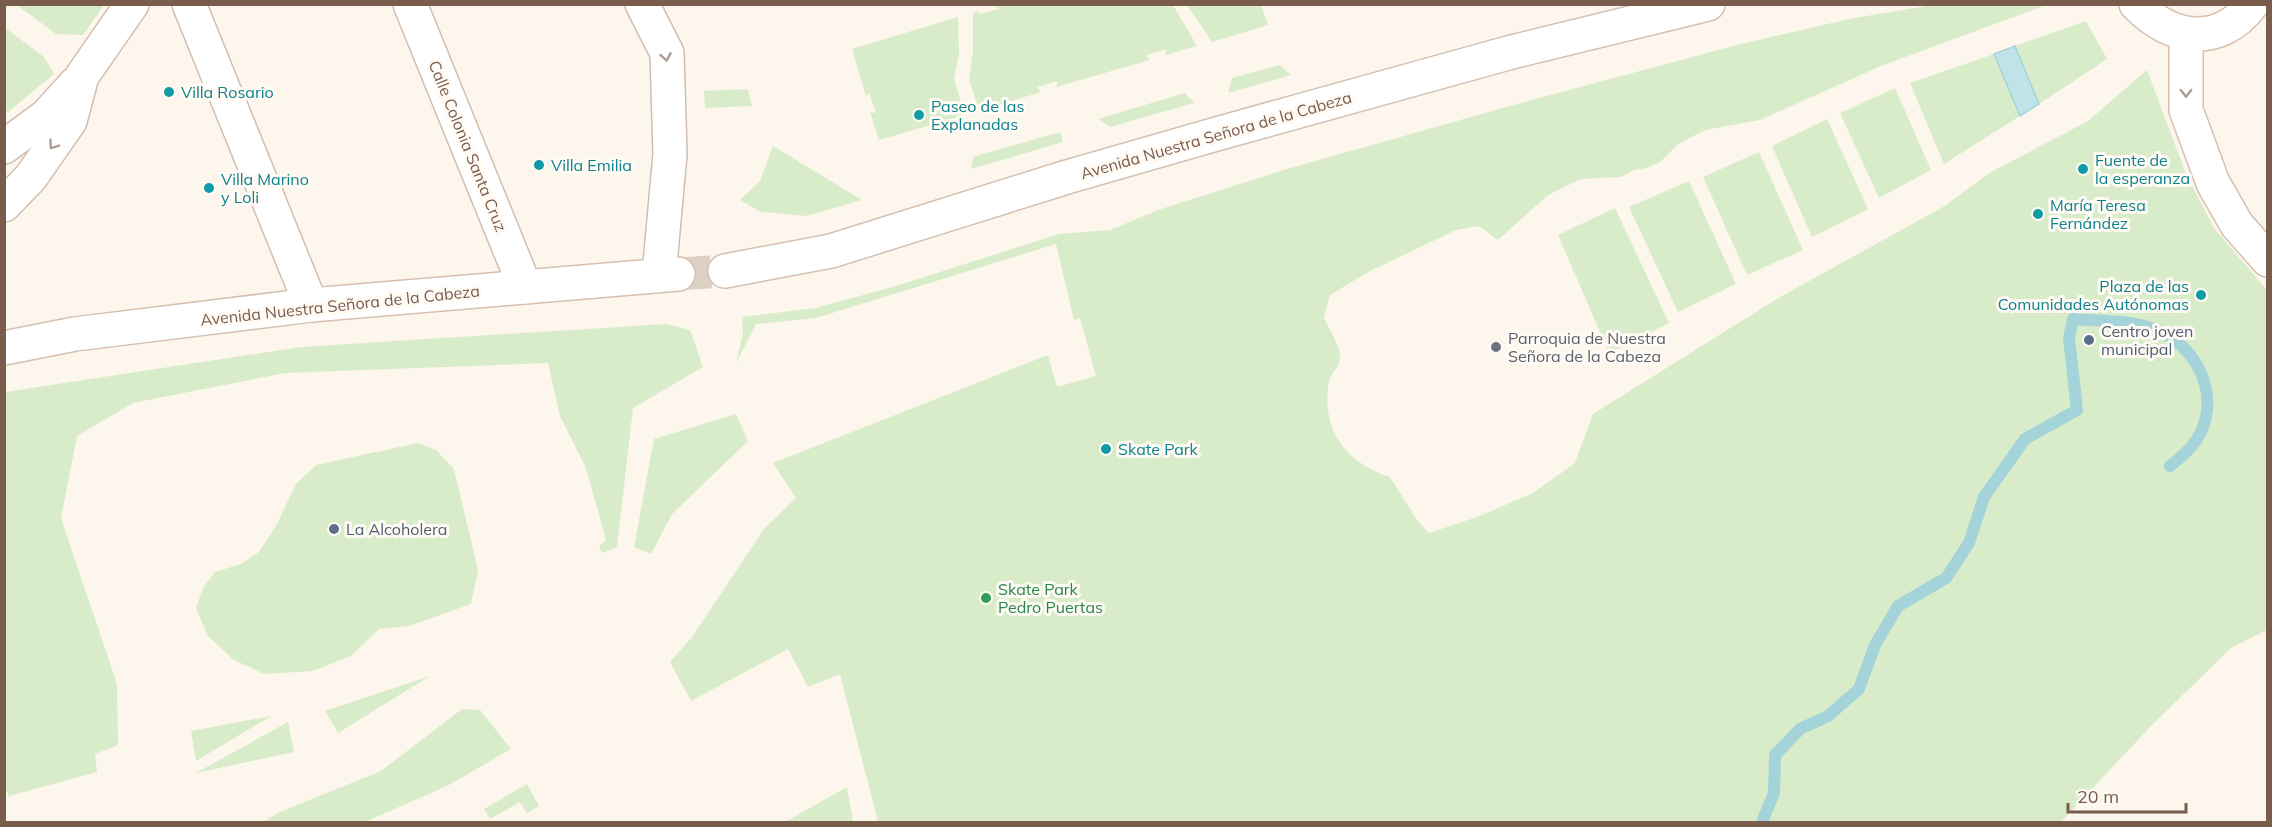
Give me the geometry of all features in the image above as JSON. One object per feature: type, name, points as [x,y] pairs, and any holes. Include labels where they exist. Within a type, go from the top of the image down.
[{"type":"main road","points":[[4,147],[46,116],[82,76],[132,4]]},
{"type":"main road","points":[[189,4],[311,305]]},
{"type":"main road","name":"Calle Colonia Santa Cruz","points":[[410,4],[525,287]]},
{"type":"main road","name":"Avenida Nuestra Señora de la Cabeza","points":[[4,348],[75,334],[311,305],[668,274],[670,154],[667,53],[642,4]]},
{"type":"main road","name":"Avenida Nuestra Señora de la Cabeza","points":[[725,271],[831,251],[1067,177],[1243,126],[1508,53],[1708,4]]},
{"type":"main road","points":[[2136,4],[2151,20],[2172,31],[2186,34],[2208,33],[2228,27],[2252,4]]},
{"type":"main road","points":[[2186,34],[2186,110],[2213,183],[2237,225],[2268,260]]},
{"type":"main road","points":[[4,205],[31,177],[70,121],[82,76]]},
{"type":"green space","points":[[17,5],[104,5],[83,35],[56,34]]},
{"type":"green space","points":[[1173,5],[1197,46],[1165,55],[1167,49],[1146,55],[1150,60],[1056,87],[1058,81],[1037,87],[1041,92],[979,111],[969,79],[973,51],[973,13],[979,11],[979,14],[999,9],[996,6]]},
{"type":"green space","points":[[1187,5],[1261,5],[1268,25],[1212,42]]},
{"type":"green space","points":[[1932,5],[2046,5],[1881,66],[1760,120],[1705,130],[1678,144],[1660,162],[1647,168],[1634,170],[1621,177],[1581,179],[1548,195],[1498,240],[1479,226],[1456,230],[1368,272],[1330,295],[1324,318],[1340,357],[1339,364],[1329,381],[1327,398],[1329,414],[1333,429],[1349,453],[1374,471],[1390,477],[1417,520],[1429,533],[1477,517],[1533,493],[1575,463],[1593,414],[1780,297],[1943,207],[1991,172],[2088,121],[2147,70],[2186,174],[2214,228],[2267,290],[2267,630],[2231,648],[2150,727],[2061,822],[878,822],[840,674],[808,687],[788,649],[691,701],[670,662],[692,637],[764,529],[796,498],[773,463],[1048,355],[1057,387],[1096,376],[1080,318],[1074,320],[1056,244],[816,318],[756,324],[736,363],[743,333],[742,317],[816,308],[896,286],[1059,234],[1110,230],[1158,210],[1287,169],[1737,45],[1849,19]]},
{"type":"green space","points":[[958,17],[959,53],[954,79],[965,115],[879,140],[870,112],[876,113],[869,93],[866,96],[852,49]]},
{"type":"green space","points":[[2086,21],[2107,59],[2039,104],[2015,46]]},
{"type":"green space","points":[[4,27],[44,57],[54,74],[8,112],[4,109]]},
{"type":"green space","points":[[1994,54],[2020,116],[1944,164],[1910,83]]},
{"type":"green space","points":[[1280,65],[1291,75],[1228,93],[1232,78]]},
{"type":"green space","points":[[1895,88],[1931,170],[1879,198],[1840,113]]},
{"type":"green space","points":[[748,89],[752,106],[705,108],[704,91]]},
{"type":"green space","points":[[1185,93],[1194,103],[1110,127],[1098,119]]},
{"type":"green space","points":[[1827,119],[1868,209],[1812,237],[1772,146]]},
{"type":"green space","points":[[1060,132],[1063,142],[971,169],[973,157]]},
{"type":"green space","points":[[773,146],[862,200],[807,216],[761,212],[740,200],[760,181]]},
{"type":"green space","points":[[1759,152],[1803,250],[1747,275],[1703,177]]},
{"type":"green space","points":[[1689,181],[1736,284],[1678,312],[1629,207]]},
{"type":"green space","points":[[1615,208],[1669,323],[1609,353],[1558,235]]},
{"type":"green space","points":[[667,324],[690,330],[703,367],[633,408],[617,547],[602,553],[599,546],[606,540],[586,468],[560,416],[548,363],[285,373],[133,403],[77,436],[61,518],[117,684],[118,745],[95,754],[97,772],[9,796],[4,786],[5,392],[301,347]]},
{"type":"green space","points":[[736,414],[748,441],[672,514],[651,554],[634,547],[654,439]]},
{"type":"green space","points":[[418,443],[436,450],[454,469],[478,570],[471,604],[409,626],[379,629],[351,656],[313,671],[264,674],[234,660],[208,636],[196,608],[203,588],[215,572],[241,564],[259,552],[277,524],[296,484],[316,465]]},
{"type":"green space","points":[[430,676],[338,733],[325,711]]},
{"type":"green space","points":[[462,709],[480,710],[511,749],[447,786],[365,822],[263,822],[282,811],[381,771]]},
{"type":"green space","points":[[271,716],[196,761],[191,731]]},
{"type":"green space","points":[[288,722],[294,752],[196,773]]},
{"type":"green space","points":[[527,784],[539,806],[527,813],[520,802],[490,819],[484,809]]},
{"type":"green space","points":[[847,787],[853,822],[785,822]]},
{"type":"water","points":[[2015,46],[2039,104],[2020,116],[1994,54]]},
{"type":"waterway","points":[[1762,822],[1774,793],[1775,755],[1800,729],[1828,716],[1859,689],[1875,645],[1898,606],[1946,578],[1969,543],[1984,497],[2025,439],[2077,410],[2069,338],[2073,319],[2123,322],[2151,328],[2179,343],[2198,367],[2207,396],[2207,412],[2203,427],[2194,444],[2170,466]]},
{"type":"tunnel","points":[[678,274],[725,271]]},
{"type":"place","name":"Villa Rosario","points":[[169,92]]},
{"type":"place","name":"Paseo de las Explanadas","points":[[919,115]]},
{"type":"place","name":"Villa Emilia","points":[[539,165]]},
{"type":"place","name":"Fuente de la esperanza","points":[[2083,169]]},
{"type":"place","name":"Villa Marino y Loli","points":[[209,188]]},
{"type":"place","name":"María Teresa Fernández","points":[[2038,214]]},
{"type":"place","name":"Plaza de las Comunidades Autónomas","points":[[2201,295]]},
{"type":"place","name":"Centro joven municipal","points":[[2089,340]]},
{"type":"place","name":"Parroquia de Nuestra Señora de la Cabeza","points":[[1496,347]]},
{"type":"place","name":"Skate Park","points":[[1106,449]]},
{"type":"place","name":"La Alcoholera","points":[[334,529]]},
{"type":"place","name":"Skate Park Pedro Puertas","points":[[986,598]]}]
